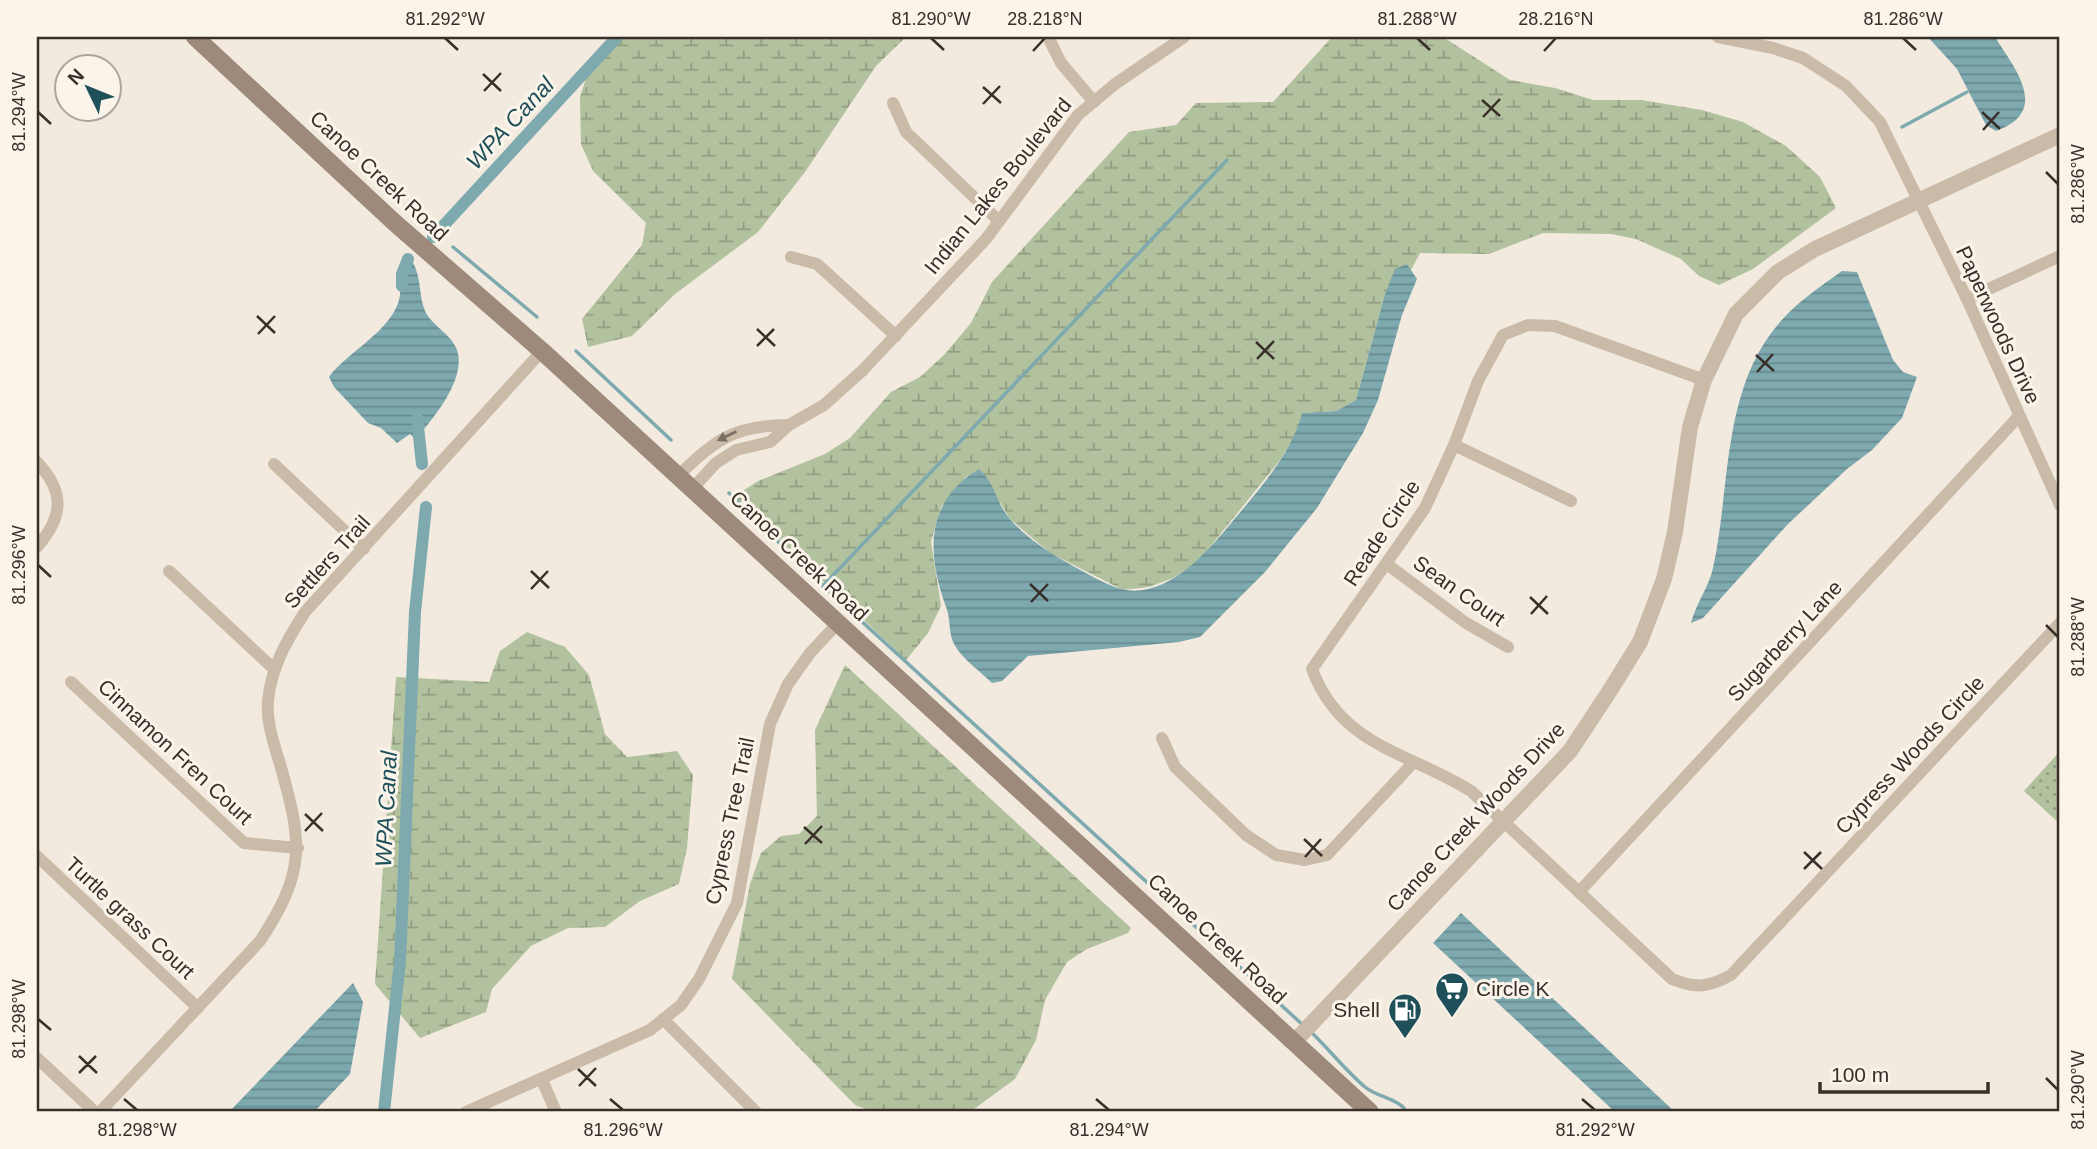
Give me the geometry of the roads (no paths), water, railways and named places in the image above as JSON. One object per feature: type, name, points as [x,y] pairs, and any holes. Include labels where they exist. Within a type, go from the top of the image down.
[{"type":"main road","name":"Canoe Creek Road","points":[[195,37],[395,223],[542,351],[1370,1112]]},
{"type":"street","points":[[1048,37],[1061,63],[1094,102]]},
{"type":"street","name":"Indian Lakes Boulevard","points":[[692,489],[716,463],[736,450],[770,442],[789,425],[824,405],[896,336],[999,222],[1078,115],[1184,37]]},
{"type":"street","name":"Paperwoods Drive","points":[[1718,37],[1773,48],[1803,58],[1846,86],[1880,122],[1967,299],[2060,505]]},
{"type":"street","points":[[893,103],[906,132],[999,222]]},
{"type":"street","name":"Canoe Creek Woods Drive","points":[[1295,1041],[1570,751],[1640,642],[1664,579],[1675,533],[1690,427],[1704,380],[1736,314],[1778,272],[1815,249],[2060,135]]},
{"type":"street","points":[[1967,299],[2060,256]]},
{"type":"street","points":[[791,257],[817,264],[896,336]]},
{"type":"street","name":"Reade Circle","points":[[1504,821],[1471,791],[1443,774],[1413,763],[1374,743],[1334,712],[1312,669],[1325,647],[1388,565],[1425,508],[1491,354],[1503,335],[1528,325],[1555,326],[1704,380]]},
{"type":"street","name":"Settlers Trail","points":[[100,1112],[260,941],[282,908],[295,875],[298,848],[294,814],[271,733],[268,702],[284,644],[305,612],[542,351]]},
{"type":"street","name":"Sugarberry Lane","points":[[1579,892],[2019,416]]},
{"type":"street","name":"Indian Lakes Boulevard","points":[[678,476],[723,436],[764,425],[789,425]]},
{"type":"street","points":[[1454,445],[1571,501]]},
{"type":"street","points":[[37,462],[51,477],[58,498],[58,512],[49,533],[37,547]]},
{"type":"street","points":[[274,464],[364,549]]},
{"type":"street","name":"Sean Court","points":[[1388,565],[1466,623],[1508,647]]},
{"type":"street","points":[[169,571],[275,670]]},
{"type":"street","name":"Cypress Tree Trail","points":[[466,1112],[650,1030],[681,1005],[699,979],[737,903],[774,714],[788,684],[810,653],[838,623]]},
{"type":"street","name":"Cypress Woods Circle","points":[[1504,821],[1672,979],[1690,987],[1710,986],[1731,975],[2060,623]]},
{"type":"street","name":"Cinnamon Fren Court","points":[[71,682],[244,843],[298,848]]},
{"type":"street","points":[[1163,738],[1175,767],[1245,835],[1276,855],[1305,860],[1327,855],[1413,763]]},
{"type":"street","name":"Turtle grass Court","points":[[37,856],[198,1008]]},
{"type":"street","points":[[663,1019],[756,1112]]},
{"type":"street","points":[[37,1058],[95,1112]]},
{"type":"street","points":[[542,1080],[556,1112]]},
{"type":"water","points":[[1928,37],[1995,37],[2024,88],[2022,112],[2013,123],[1996,131],[1986,125],[1957,69]]},
{"type":"water","points":[[412,261],[426,313],[455,345],[459,361],[453,385],[431,421],[415,439],[410,434],[397,443],[381,428],[368,423],[334,387],[329,377],[388,320],[400,293],[398,277]]},
{"type":"water","points":[[1407,264],[1417,279],[1402,315],[1378,400],[1363,433],[1317,508],[1265,572],[1200,637],[1179,642],[1028,656],[1002,681],[992,683],[962,655],[952,639],[948,612],[935,568],[934,549],[939,513],[961,482],[979,469],[989,480],[1009,518],[1023,532],[1056,556],[1103,582],[1121,589],[1137,591],[1167,582],[1207,551],[1260,488],[1290,444],[1302,413],[1336,411],[1356,400],[1385,294],[1395,269]]},
{"type":"water","points":[[1842,271],[1857,272],[1893,360],[1903,372],[1917,377],[1902,418],[1872,450],[1847,469],[1788,524],[1703,618],[1691,623],[1713,568],[1731,440],[1747,377],[1761,348],[1780,322],[1802,301]]},
{"type":"water","points":[[1461,913],[1675,1112],[1615,1112],[1433,943]]},
{"type":"water","points":[[353,983],[363,1002],[350,1074],[314,1112],[229,1112]]},
{"type":"waterway","name":"WPA Canal","points":[[433,237],[617,37]]},
{"type":"waterway","points":[[1902,127],[1967,92]]},
{"type":"waterway","points":[[729,493],[823,586],[1227,160]]},
{"type":"waterway","points":[[453,247],[537,317]]},
{"type":"waterway","name":"WPA Canal","points":[[402,286],[402,274],[408,259]]},
{"type":"waterway","points":[[576,351],[671,440]]},
{"type":"waterway","name":"WPA Canal","points":[[417,418],[422,464]]},
{"type":"waterway","name":"WPA Canal","points":[[384,1112],[400,961],[415,612],[426,507]]},
{"type":"waterway","points":[[823,586],[1304,1026]]},
{"type":"waterway","points":[[1310,1031],[1365,1087],[1404,1108]]},
{"type":"place","name":"Circle K","points":[[1452,1019]]},
{"type":"place","name":"Shell","points":[[1405,1040]]}]
